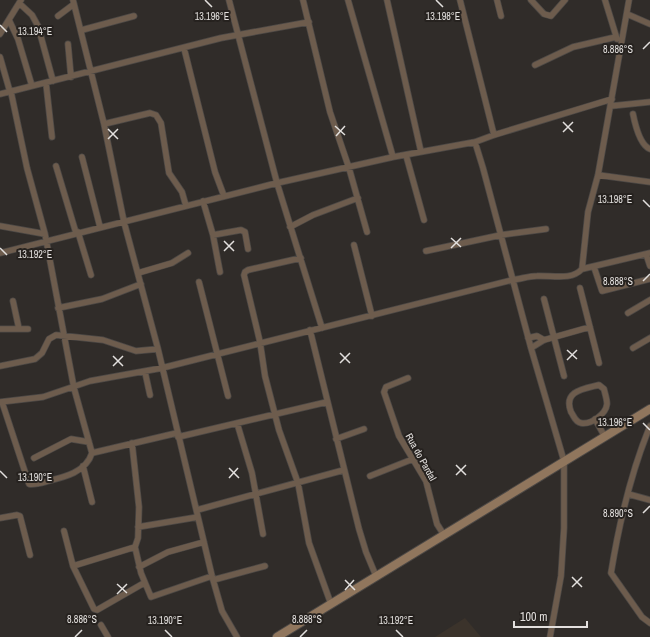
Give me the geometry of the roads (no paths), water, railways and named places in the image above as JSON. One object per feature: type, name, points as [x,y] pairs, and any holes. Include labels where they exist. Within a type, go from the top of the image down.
[{"type":"main road","points":[[277,637],[564,461],[605,438],[650,409]]},
{"type":"street","points":[[230,0],[276,183],[322,328]]},
{"type":"street","points":[[303,0],[330,112],[349,168],[367,232]]},
{"type":"street","points":[[348,0],[393,157]]},
{"type":"street","points":[[386,0],[421,152]]},
{"type":"street","points":[[460,0],[494,135]]},
{"type":"street","points":[[497,0],[501,16]]},
{"type":"street","points":[[531,0],[544,14],[551,16],[565,0]]},
{"type":"street","points":[[605,0],[616,37],[621,46]]},
{"type":"street","points":[[582,269],[586,223],[598,175],[629,0]]},
{"type":"street","points":[[0,32],[10,20],[20,2],[32,15],[38,26],[52,81]]},
{"type":"street","points":[[58,16],[74,2],[104,124],[124,222],[158,349],[212,578],[222,611],[237,637]]},
{"type":"street","points":[[627,14],[650,24]]},
{"type":"street","points":[[82,30],[134,16]]},
{"type":"street","points":[[10,20],[18,39],[32,86]]},
{"type":"street","points":[[0,94],[239,35],[309,22]]},
{"type":"street","points":[[535,65],[573,47],[616,37]]},
{"type":"street","points":[[68,44],[71,77]]},
{"type":"street","points":[[184,48],[215,172],[224,196]]},
{"type":"street","points":[[0,57],[11,92],[27,168],[45,234],[74,388],[92,453],[90,458],[83,466],[65,477],[28,484],[1,402],[43,397],[74,388],[90,381],[162,368],[260,342],[372,316],[512,280],[537,276],[572,276],[582,269],[648,253],[650,266]]},
{"type":"street","points":[[46,83],[52,137]]},
{"type":"street","points":[[0,253],[46,242],[77,232],[124,222],[276,183],[393,157],[475,142],[612,99]]},
{"type":"street","points":[[611,106],[650,102]]},
{"type":"street","points":[[104,124],[150,113],[156,115],[163,130],[169,173],[182,192],[186,206]]},
{"type":"street","points":[[633,114],[640,136],[645,145],[650,149]]},
{"type":"street","points":[[475,142],[528,338],[564,461],[564,528],[561,576],[550,637]]},
{"type":"street","points":[[406,155],[424,220]]},
{"type":"street","points":[[82,157],[100,227]]},
{"type":"street","points":[[56,166],[91,275]]},
{"type":"street","points":[[598,175],[650,182]]},
{"type":"street","points":[[290,227],[313,215],[358,198]]},
{"type":"street","points":[[203,201],[213,235],[220,272]]},
{"type":"street","points":[[0,226],[45,234]]},
{"type":"street","points":[[426,251],[501,235],[546,229]]},
{"type":"street","points":[[213,235],[241,230],[244,232],[248,249]]},
{"type":"street","points":[[354,245],[372,316]]},
{"type":"street","points":[[138,272],[172,262],[188,253]]},
{"type":"street","points":[[301,258],[245,272],[245,280],[260,342],[265,376],[275,415],[298,483],[309,543],[331,604]]},
{"type":"street","points":[[594,267],[602,291],[650,279]]},
{"type":"street","points":[[199,282],[228,396]]},
{"type":"street","points":[[58,308],[102,299],[141,284]]},
{"type":"street","points":[[580,288],[599,363]]},
{"type":"street","points":[[544,299],[564,376]]},
{"type":"street","points":[[628,313],[650,300]]},
{"type":"street","points":[[13,301],[19,329]]},
{"type":"street","points":[[531,348],[544,340],[590,327]]},
{"type":"street","points":[[0,329],[28,329]]},
{"type":"street","points":[[310,330],[344,470],[366,552],[376,576]]},
{"type":"street","points":[[0,366],[35,359],[40,356],[52,336],[103,340],[136,351],[158,349]]},
{"type":"street","points":[[528,338],[537,336],[544,340]]},
{"type":"street","points":[[633,348],[650,338]]},
{"type":"street","points":[[145,372],[150,395]]},
{"type":"street","name":"Rua do Pardal","points":[[408,378],[386,387],[384,392],[399,436],[426,481],[434,516],[444,535]]},
{"type":"street","points":[[599,385],[604,389],[607,405],[605,410],[595,419],[583,424],[575,420],[568,402],[573,394],[599,385]]},
{"type":"street","points":[[92,453],[132,443],[275,415],[327,402]]},
{"type":"street","points":[[595,419],[605,438]]},
{"type":"street","points":[[237,423],[246,450],[263,534]]},
{"type":"street","points":[[650,426],[641,448],[628,494],[611,573],[642,617],[650,623]]},
{"type":"street","points":[[336,439],[364,429]]},
{"type":"street","points":[[34,458],[71,439],[89,442]]},
{"type":"street","points":[[132,443],[139,491],[138,538],[134,547],[144,584],[151,597],[212,578],[265,566]]},
{"type":"street","points":[[370,476],[413,459]]},
{"type":"street","points":[[83,466],[92,502]]},
{"type":"street","points":[[197,510],[344,470]]},
{"type":"street","points":[[628,494],[650,500]]},
{"type":"street","points":[[0,518],[17,515],[20,516],[30,555]]},
{"type":"street","points":[[138,527],[198,517]]},
{"type":"street","points":[[64,531],[73,566],[92,607],[97,610],[144,584]]},
{"type":"street","points":[[139,567],[168,552],[204,542]]},
{"type":"street","points":[[73,566],[134,547]]},
{"type":"street","points":[[101,625],[108,637]]}]
